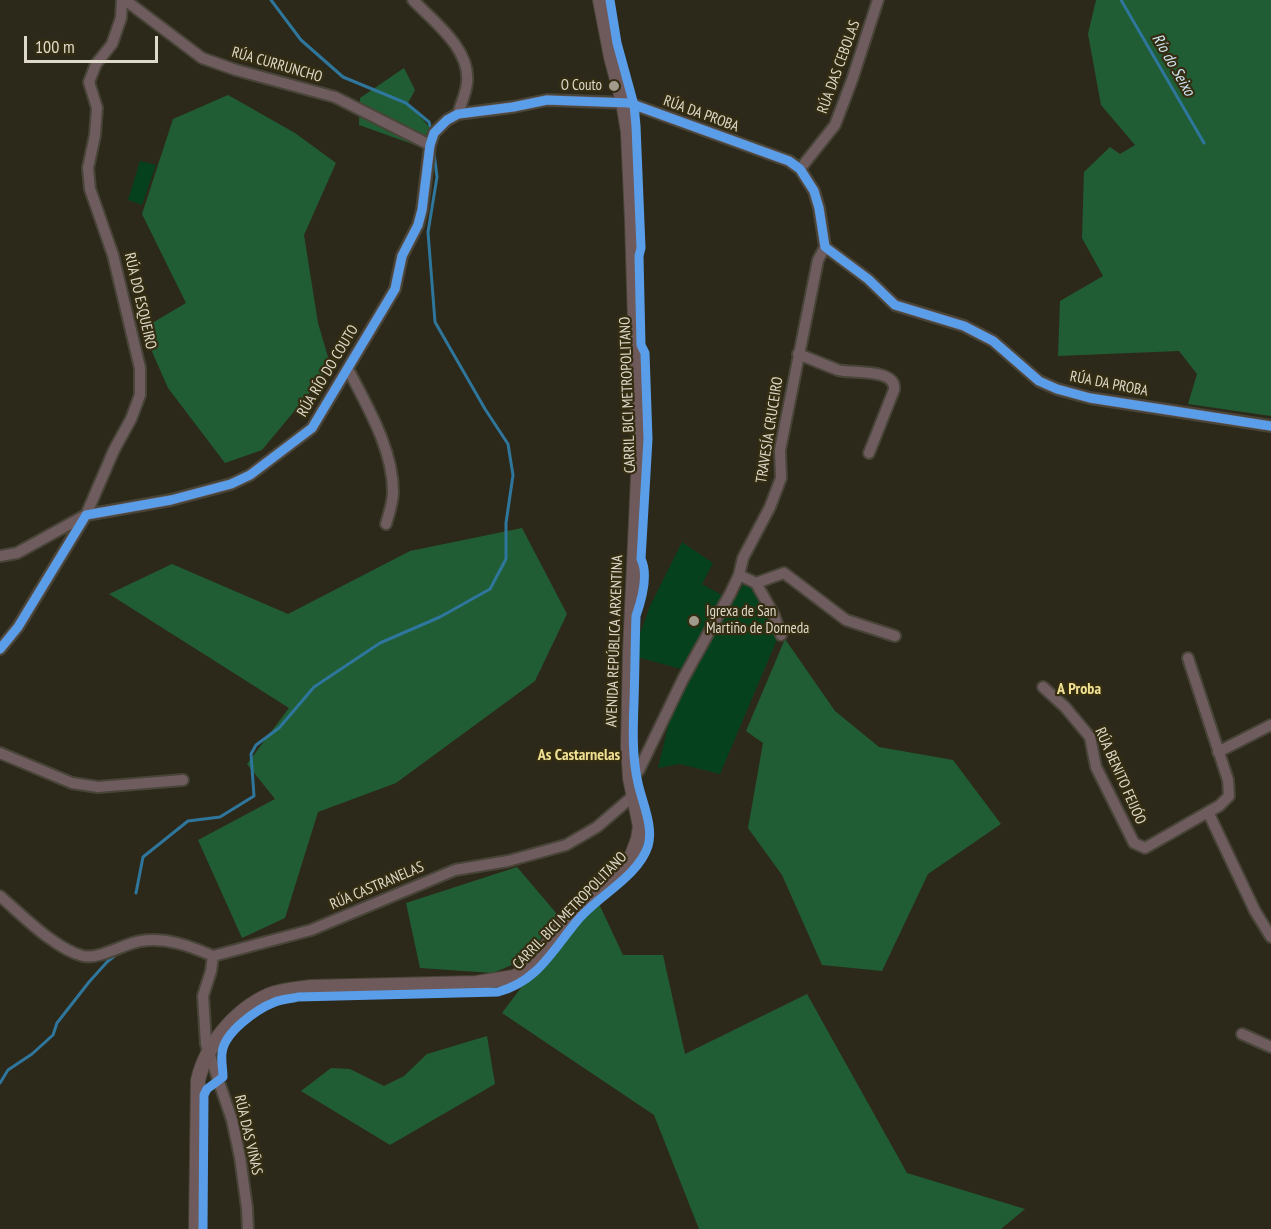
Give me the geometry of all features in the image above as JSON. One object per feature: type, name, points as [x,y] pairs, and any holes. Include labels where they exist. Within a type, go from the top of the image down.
[{"type":"main road","name":"AVENIDA REPÚBLICA ARXENTINA","points":[[196,1229],[198,1080],[202,1064],[209,1051],[232,1022],[250,1006],[269,995],[311,987],[476,983],[514,977],[525,972],[535,962],[568,916],[623,867],[632,855],[638,839],[640,826],[630,778],[628,715],[639,437],[632,209],[628,132],[600,0]]},
{"type":"street","name":"RÚA CURRUNCHO","points":[[123,0],[202,58],[236,70],[335,97],[430,145]]},
{"type":"street","name":"RÚA DO ESQUEIRO","points":[[86,515],[140,395],[140,368],[113,255],[90,189],[88,168],[95,135],[97,108],[89,82],[96,64],[112,44],[121,18],[123,0]]},
{"type":"street","points":[[413,0],[454,41],[463,59],[468,81],[458,114],[547,100],[623,102]]},
{"type":"street","name":"RÚA DAS CEBOLAS","points":[[800,169],[835,124],[878,0]]},
{"type":"street","name":"RÚA DA PROBA","points":[[623,102],[768,153],[789,161],[800,169]]},
{"type":"street","name":"RÚA RÍO DO COUTO","points":[[86,515],[171,500],[231,484],[249,475],[312,428],[394,289],[402,256],[418,225],[422,210],[430,145],[434,133],[447,120],[458,114]]},
{"type":"street","points":[[800,169],[814,191],[825,247]]},
{"type":"street","name":"RÚA DA PROBA","points":[[825,247],[868,279],[895,305],[964,326],[993,341],[1039,381],[1057,389],[1090,398],[1271,426]]},
{"type":"street","name":"TRAVESÍA CRUCEIRO","points":[[630,778],[639,770],[683,678],[739,575],[743,558],[770,507],[781,478],[780,450],[798,354],[818,260],[825,247]]},
{"type":"street","points":[[798,354],[841,370],[872,373],[891,379],[895,385],[894,390],[869,453]]},
{"type":"street","points":[[348,369],[368,409],[389,462],[393,493],[386,524]]},
{"type":"street","points":[[0,556],[17,553],[86,515]]},
{"type":"street","points":[[0,649],[18,627],[86,515]]},
{"type":"street","points":[[756,583],[784,573],[846,620],[895,636]]},
{"type":"street","points":[[739,575],[756,583],[774,615],[781,635]]},
{"type":"street","name":"RÚA BENITO FEIJÓO","points":[[1043,687],[1065,707],[1090,737],[1096,766],[1134,843],[1145,848],[1219,806],[1229,796],[1228,780],[1188,658]]},
{"type":"street","points":[[1218,752],[1271,725]]},
{"type":"street","points":[[0,753],[72,783],[98,787],[183,780]]},
{"type":"street","name":"RÚA CASTRANELAS","points":[[213,956],[311,930],[455,870],[508,861],[566,844],[597,827],[633,796]]},
{"type":"street","points":[[1208,812],[1255,911],[1271,937]]},
{"type":"street","points":[[0,896],[54,942],[84,956],[114,951],[141,941],[189,945],[213,956],[203,996],[206,1041],[209,1051]]},
{"type":"street","points":[[1242,1034],[1271,1047]]},
{"type":"street","name":"RÚA DAS VIÑAS","points":[[209,1051],[232,1120],[240,1157],[248,1229]]},
{"type":"green space","points":[[1096,0],[1271,0],[1271,416],[1188,404],[1197,374],[1179,351],[1058,356],[1060,301],[1103,276],[1082,238],[1084,172],[1110,147],[1120,154],[1135,145],[1101,105],[1088,34]]},
{"type":"green space","points":[[404,68],[415,90],[408,103],[431,129],[418,146],[359,125],[360,98]]},
{"type":"green space","points":[[228,95],[295,133],[336,163],[304,235],[318,323],[331,367],[262,450],[225,463],[168,388],[142,329],[186,303],[142,214],[173,119]]},
{"type":"green space","points":[[140,161],[156,165],[142,205],[128,200]]},
{"type":"green space","points":[[522,528],[567,614],[535,681],[396,783],[318,812],[285,918],[242,938],[198,840],[275,799],[247,764],[289,708],[109,594],[172,564],[288,614],[410,551]]},
{"type":"green space","points":[[682,542],[713,563],[702,584],[725,597],[681,669],[637,657],[637,642],[650,606]]},
{"type":"green space","points":[[743,585],[753,588],[779,635],[720,774],[680,764],[658,768],[670,718],[700,658]]},
{"type":"green space","points":[[785,639],[835,711],[879,747],[953,760],[1001,824],[928,874],[882,971],[822,965],[782,875],[748,828],[763,743],[746,731]]},
{"type":"green space","points":[[517,867],[557,914],[528,958],[493,973],[420,968],[406,903]]},
{"type":"green space","points":[[594,901],[599,904],[623,955],[663,955],[685,1054],[807,994],[907,1173],[1025,1209],[1001,1229],[699,1229],[654,1115],[502,1013],[582,907]]},
{"type":"green space","points":[[487,1036],[495,1084],[390,1145],[301,1091],[331,1068],[350,1069],[384,1086],[404,1076],[427,1054]]},
{"type":"waterway","points":[[271,0],[301,40],[343,77],[406,103],[429,122],[430,126]]},
{"type":"waterway","name":"Río do Seixo","points":[[1121,0],[1204,143]]},
{"type":"waterway","points":[[136,893],[143,857],[188,821],[220,817],[254,796],[251,754],[256,745],[279,728],[314,687],[380,643],[440,617],[490,589],[506,559],[506,523],[513,475],[508,444],[435,322],[428,232],[437,177],[434,153]]},
{"type":"waterway","points":[[0,1083],[8,1070],[32,1054],[53,1035],[57,1023],[89,982],[118,953]]},
{"type":"cycle path","name":"CARRIL BICI METROPOLITANO","points":[[203,1229],[204,1095],[207,1089],[223,1077],[224,1045],[242,1022],[268,1005],[298,997],[498,992],[512,987],[534,973],[543,964],[585,912],[636,867],[648,846],[649,823],[636,773],[633,743],[636,616],[645,580],[641,559],[648,439],[645,353],[641,345],[639,256],[641,248],[636,126],[634,105],[617,43],[610,0]]},
{"type":"cycle path","points":[[0,649],[18,627],[86,515],[171,500],[231,484],[250,475],[312,428],[395,289],[402,256],[418,225],[422,210],[430,145],[434,133],[447,120],[458,114],[547,100],[629,103],[789,161],[800,169],[814,191],[825,247],[868,279],[895,305],[964,326],[993,341],[1039,381],[1057,389],[1090,398],[1271,426]]},
{"type":"place","name":"O Couto","points":[[614,86]]},
{"type":"place","name":"Igrexa de San Martiño de Dorneda","points":[[694,621]]},
{"type":"district","name":"A Proba","points":[[1079,689]]},
{"type":"district","name":"As Castarnelas","points":[[579,755]]}]
